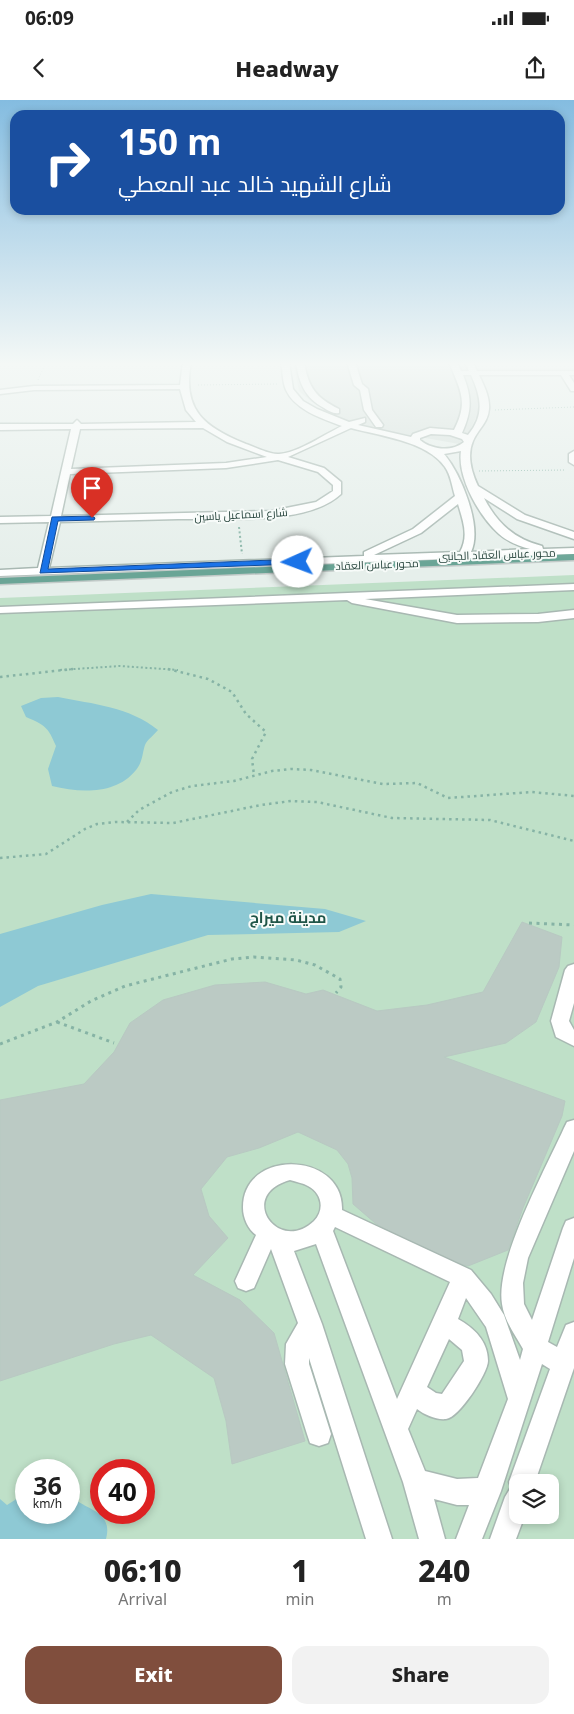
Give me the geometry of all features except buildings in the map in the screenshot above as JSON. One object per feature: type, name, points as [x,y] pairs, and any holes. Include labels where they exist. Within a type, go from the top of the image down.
[{"type":"main road","name":"محور عباس العقاد","points":[[0,590],[137,584],[181,578],[409,560],[573,553]]},
{"type":"main road","name":"محور عباس العقاد","points":[[0,581],[127,576],[181,578],[574,567]]},
{"type":"main road","points":[[127,576],[139,580],[137,584]]},
{"type":"street","points":[[43,572],[75,429]]},
{"type":"street","name":"شارع اسماعيل ياسين","points":[[0,520],[238,515],[301,510],[322,504],[335,495],[338,488],[336,481],[330,475],[235,442],[211,429]]},
{"type":"street","points":[[274,456],[325,429]]},
{"type":"street","points":[[66,469],[219,466],[298,451],[337,429]]},
{"type":"street","points":[[383,429],[417,438],[436,431],[457,433],[468,443]]},
{"type":"street","points":[[391,429],[417,438],[427,448],[447,462],[470,526],[470,543],[464,555]]},
{"type":"street","points":[[457,433],[459,429]]},
{"type":"street","points":[[478,429],[468,443],[465,460],[485,510],[503,533],[516,541],[533,547],[573,553]]},
{"type":"street","points":[[427,448],[450,451],[468,443]]},
{"type":"street","points":[[574,454],[574,462]]},
{"type":"street","points":[[475,488],[521,517],[574,536]]},
{"type":"street","points":[[354,559],[420,531],[459,498]]},
{"type":"street","name":"محور عباس العقاد الجانبى","points":[[0,573],[354,559],[409,560],[464,555],[573,553]]},
{"type":"street","points":[[0,610],[574,587]]},
{"type":"street","points":[[328,596],[414,613],[457,619],[528,618],[574,614]]},
{"type":"street","points":[[574,970],[560,1021],[564,1032],[574,1039]]},
{"type":"street","points":[[564,1364],[535,1347],[518,1319],[513,1304],[512,1283],[517,1258],[574,1128]]},
{"type":"street","points":[[379,1539],[310,1324],[273,1237],[255,1220],[252,1204],[258,1188],[272,1176],[290,1171],[308,1174],[323,1184],[332,1198],[327,1223],[416,1482],[432,1539]]},
{"type":"street","points":[[327,1223],[463,1277],[484,1301],[496,1323],[520,1399]]},
{"type":"street","points":[[273,1237],[294,1242],[310,1239],[327,1223]]},
{"type":"street","points":[[469,1539],[520,1399],[555,1280],[574,1228]]},
{"type":"street","points":[[246,1281],[273,1237]]},
{"type":"street","points":[[396,1428],[444,1324],[463,1277]]},
{"type":"street","points":[[310,1324],[298,1344],[297,1364],[319,1434]]},
{"type":"street","points":[[412,1391],[432,1405],[447,1407],[455,1398],[476,1363],[472,1344],[466,1336],[444,1324]]},
{"type":"street","points":[[525,1474],[574,1333]]},
{"type":"street","points":[[416,1482],[457,1492],[488,1491]]},
{"type":"street","points":[[503,1539],[509,1522]]},
{"type":"path","points":[[468,471],[574,470]]},
{"type":"path","points":[[238,515],[242,564]]},
{"type":"path","points":[[0,677],[97,668],[156,666],[187,671],[231,692],[244,712],[266,732],[252,759],[254,775]]},
{"type":"path","points":[[127,822],[146,805],[172,792],[192,786],[234,781],[282,770],[311,770],[383,784],[417,783],[430,787],[439,795],[459,799],[500,793],[532,792],[574,796]]},
{"type":"path","points":[[0,858],[50,852],[79,831],[98,824],[127,822],[170,823],[202,818],[262,803],[294,801],[326,804],[390,818],[488,820],[517,825],[574,842]]},
{"type":"path","points":[[529,923],[574,925]]},
{"type":"path","points":[[0,1044],[57,1022],[91,1001],[124,986],[203,966],[254,956],[275,957],[315,965],[340,979],[341,986],[336,993]]},
{"type":"path","points":[[57,1022],[114,1043]]},
{"type":"shaded area","points":[[378,429],[471,429],[459,444]]},
{"type":"green space","points":[[574,575],[574,1539],[0,1539],[0,598]]},
{"type":"water","points":[[58,697],[98,704],[123,711],[147,722],[158,730],[146,743],[140,764],[128,778],[108,788],[97,790],[74,790],[52,786],[48,769],[56,746],[48,731],[38,722],[26,717],[21,706],[41,698]]},
{"type":"water","points":[[151,894],[325,909],[366,921],[339,932],[208,935],[38,986],[0,1007],[0,934],[102,905]]},
{"type":"water","points":[[0,1499],[7,1505],[15,1500],[15,1524],[80,1524],[80,1502],[90,1508],[90,1524],[106,1524],[106,1539],[0,1539]]},
{"type":"district","name":"مدينة ميراج","points":[[288,917]]},
{"type":"route","points":[[92,518],[55,519],[43,572],[298,562]]}]
